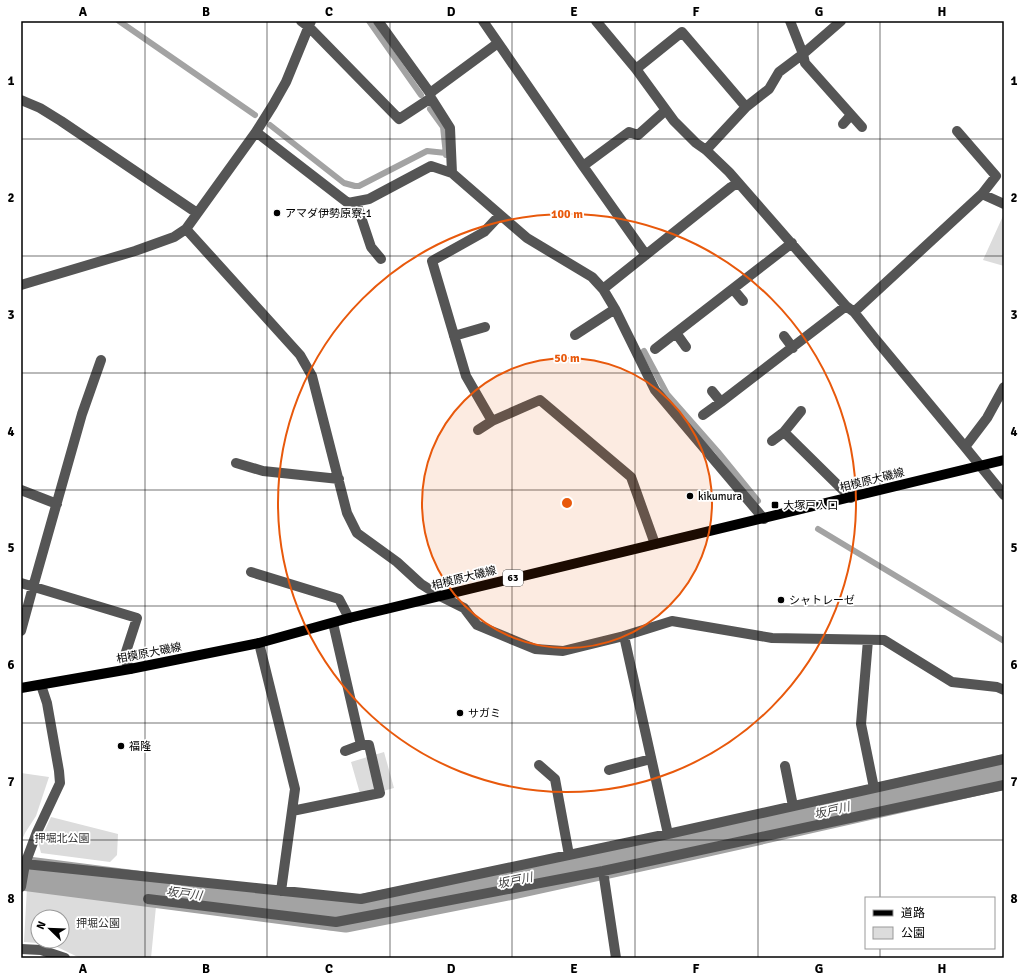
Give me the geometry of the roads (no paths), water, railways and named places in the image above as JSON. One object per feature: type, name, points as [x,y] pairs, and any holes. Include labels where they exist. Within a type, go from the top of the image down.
[{"type":"main road","name":"相模原大磯線","points":[[21,688],[130,669],[259,643],[349,618],[1004,460]]},
{"type":"street","points":[[378,21],[431,95],[450,128],[452,173]]},
{"type":"street","points":[[483,21],[646,254]]},
{"type":"street","points":[[596,21],[636,70],[674,121],[729,172],[850,309],[1004,495]]},
{"type":"street","points":[[790,21],[805,63],[862,128]]},
{"type":"street","points":[[706,150],[746,107],[769,89],[779,72],[803,54],[840,21]]},
{"type":"street","points":[[21,285],[135,251],[174,237],[186,229],[256,132],[273,105],[286,82],[307,23],[399,119],[498,42]]},
{"type":"street","points":[[636,70],[682,32],[746,107]]},
{"type":"street","points":[[21,100],[40,108],[61,121],[197,213]]},
{"type":"street","points":[[583,166],[629,132],[638,135],[666,110]]},
{"type":"street","points":[[843,124],[851,115]]},
{"type":"street","points":[[703,415],[793,348],[850,309],[982,194],[996,176],[957,131]]},
{"type":"street","points":[[256,132],[348,203],[369,199],[431,166],[452,173],[526,238],[592,277],[603,289],[615,309],[655,390],[764,519]]},
{"type":"street","points":[[603,289],[738,183]]},
{"type":"street","points":[[982,194],[1004,204]]},
{"type":"street","points":[[356,202],[371,247],[381,259]]},
{"type":"street","points":[[492,421],[466,376],[432,261],[484,232],[500,215]]},
{"type":"street","points":[[186,229],[300,355],[312,376],[347,513],[357,533],[397,562],[421,584],[440,596],[464,608],[477,626],[535,649],[563,651],[624,636],[672,621],[772,638],[884,640],[952,682],[997,687],[1004,690]]},
{"type":"street","points":[[656,349],[792,244]]},
{"type":"street","points":[[733,289],[742,300]]},
{"type":"street","points":[[575,335],[615,309]]},
{"type":"street","points":[[454,336],[485,327]]},
{"type":"street","points":[[676,334],[686,348]]},
{"type":"street","points":[[784,336],[793,348]]},
{"type":"street","points":[[21,631],[82,414],[101,360]]},
{"type":"street","points":[[965,447],[987,418],[1004,387]]},
{"type":"street","points":[[712,390],[721,402]]},
{"type":"street","points":[[478,430],[492,421],[540,400],[631,477],[655,544]]},
{"type":"street","points":[[772,441],[784,432],[801,411]]},
{"type":"street","points":[[784,432],[851,498]]},
{"type":"street","points":[[236,463],[263,471],[339,479]]},
{"type":"street","points":[[21,490],[56,504]]},
{"type":"street","points":[[251,572],[339,599],[349,618]]},
{"type":"street","points":[[21,583],[137,618],[124,658],[130,669]]},
{"type":"street","points":[[333,622],[362,745]]},
{"type":"street","points":[[624,636],[668,834]]},
{"type":"street","points":[[868,640],[861,724],[874,788]]},
{"type":"street","points":[[259,643],[295,789],[281,891]]},
{"type":"street","points":[[21,887],[25,864],[60,783],[47,703],[41,685]]},
{"type":"street","points":[[292,811],[380,794],[369,744],[345,751]]},
{"type":"street","points":[[609,770],[651,758]]},
{"type":"street","points":[[25,864],[361,899],[668,834],[1004,759]]},
{"type":"street","points":[[539,765],[555,779],[569,854]]},
{"type":"street","points":[[785,766],[792,806]]},
{"type":"street","points":[[148,898],[336,922],[603,871],[1004,785]]},
{"type":"street","points":[[603,871],[616,958]]},
{"type":"street","points":[[21,950],[41,950],[65,958]]},
{"type":"waterway","points":[[119,21],[255,115]]},
{"type":"waterway","points":[[369,21],[421,95]]},
{"type":"waterway","points":[[430,109],[443,127],[446,155]]},
{"type":"waterway","points":[[270,125],[344,183],[355,186],[359,186],[427,151],[446,153]]},
{"type":"waterway","points":[[644,351],[667,394],[718,452],[758,501]]},
{"type":"waterway","points":[[818,529],[1004,641]]},
{"type":"waterway","name":"坂戸川","points":[[21,873],[345,915],[507,883],[1004,772]]},
{"type":"place","name":"アマダ伊勢原寮-1","points":[[277,213]]},
{"type":"place","name":"kikumura","points":[[690,496]]},
{"type":"place","name":"大塚戸入口","points":[[775,505]]},
{"type":"place","name":"シャトレーゼ","points":[[781,600]]},
{"type":"place","name":"サガミ","points":[[460,713]]},
{"type":"place","name":"福隆","points":[[121,746]]},
{"type":"park label","name":"押堀北公園","points":[[62,838]]},
{"type":"park label","name":"押堀公園","points":[[98,923]]}]
